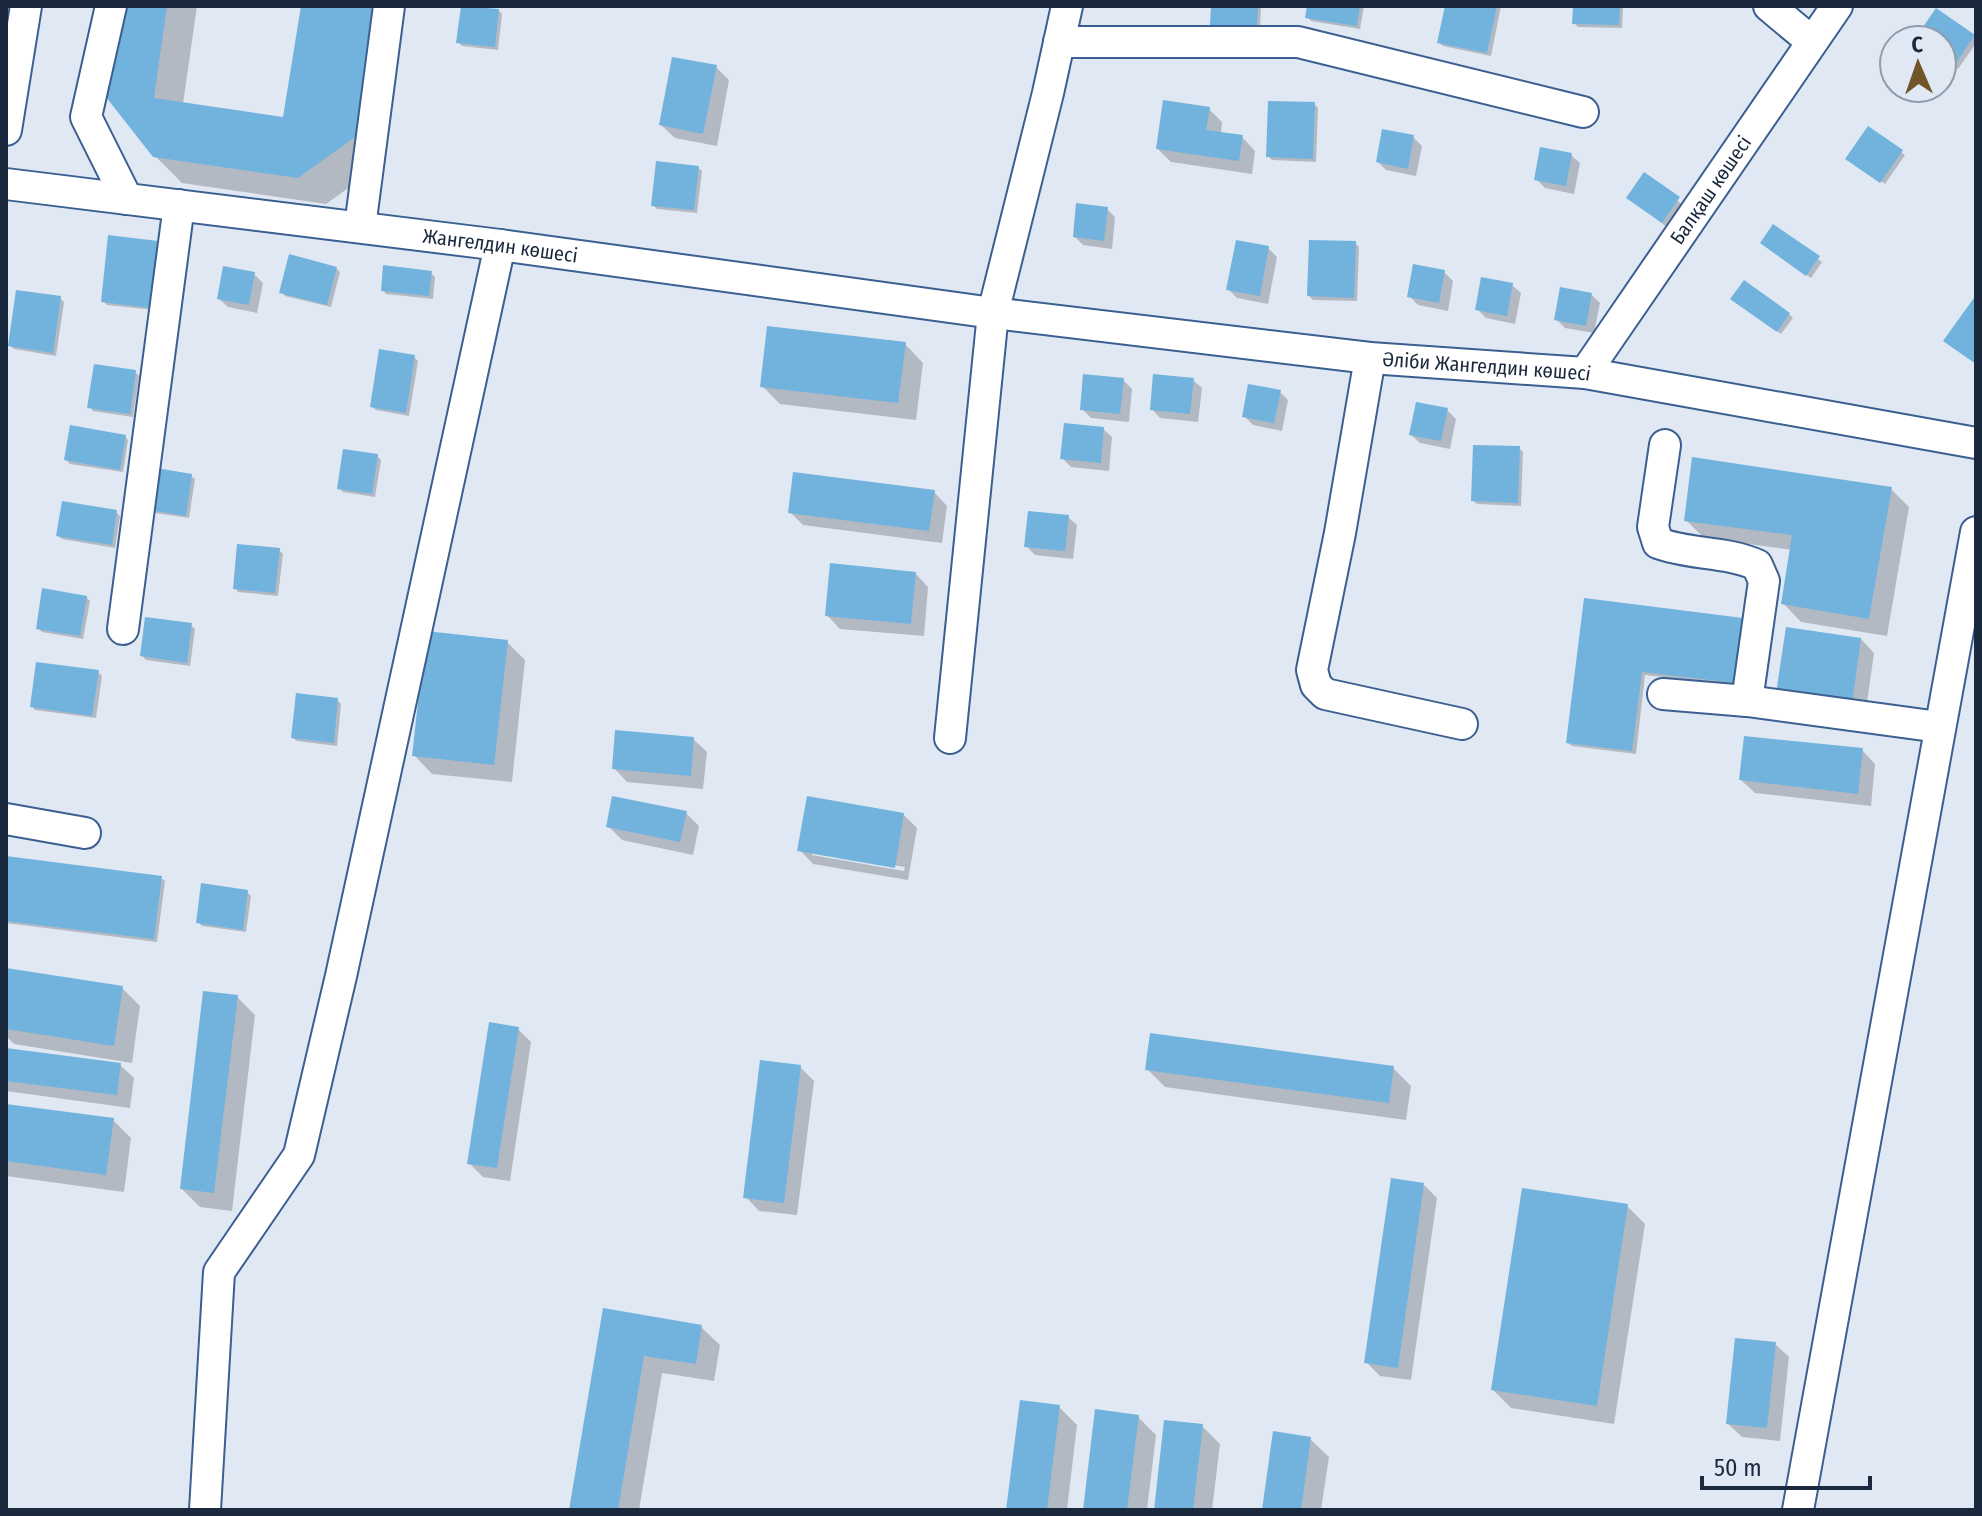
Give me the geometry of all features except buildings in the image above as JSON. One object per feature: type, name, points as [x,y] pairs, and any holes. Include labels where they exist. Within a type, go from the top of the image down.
[{"type":"street","points":[[6,130],[26,6]]},
{"type":"street","points":[[111,6],[86,117],[127,199]]},
{"type":"street","points":[[360,227],[389,6]]},
{"type":"street","points":[[950,738],[993,313],[1067,6]]},
{"type":"street","points":[[1769,6],[1811,41]]},
{"type":"street","name":"Балқаш көшесі","points":[[1585,373],[1837,6]]},
{"type":"street","points":[[1059,42],[1298,42],[1583,112]]},
{"type":"street","name":"Жангелдин көшесі","points":[[6,184],[500,245],[993,313]]},
{"type":"street","points":[[123,629],[179,205]]},
{"type":"street","points":[[205,1510],[219,1272],[299,1155],[341,976],[500,245]]},
{"type":"street","name":"Әліби Жангелдин көшесі","points":[[993,313],[1370,358],[1585,373],[1976,443]]},
{"type":"street","points":[[1370,358],[1313,678],[1325,694],[1462,724]]},
{"type":"street","points":[[1665,445],[1653,527],[1658,543],[1741,558],[1757,565],[1764,581],[1747,701]]},
{"type":"street","points":[[1798,1510],[1976,532]]},
{"type":"street","points":[[1663,694],[1747,701],[1939,727]]},
{"type":"street","points":[[6,819],[85,833]]}]
